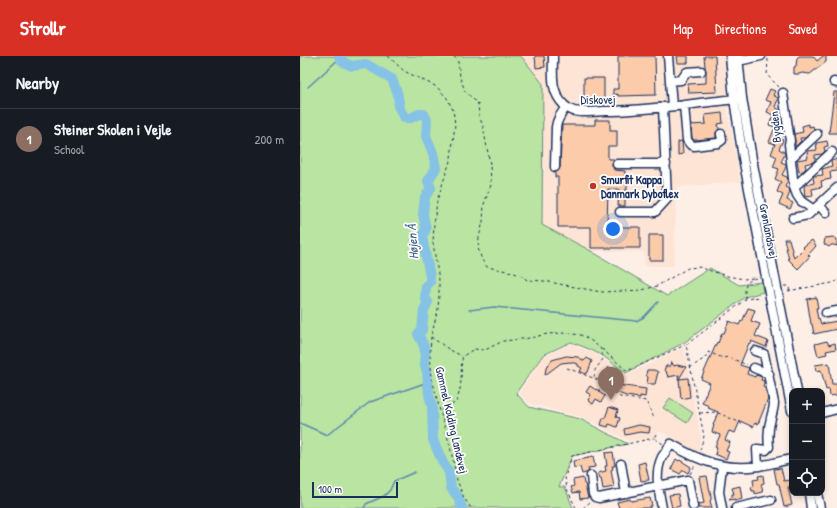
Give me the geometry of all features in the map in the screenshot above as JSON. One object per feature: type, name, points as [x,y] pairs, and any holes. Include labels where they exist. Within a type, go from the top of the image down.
[{"type":"street","name":"Diskovej","points":[[553,56],[553,84],[556,96],[566,107],[574,111],[614,111],[738,99]]},
{"type":"street","points":[[668,56],[672,106]]},
{"type":"street","points":[[734,58],[761,56]]},
{"type":"street","name":"Grønlandsvej","points":[[734,58],[750,198],[789,396]]},
{"type":"street","points":[[670,81],[681,80],[687,72],[701,71]]},
{"type":"street","name":"Bygden","points":[[783,94],[790,141],[789,144],[794,187],[801,201],[826,213]]},
{"type":"street","name":"Grønlandsvej","points":[[738,99],[752,159],[796,388]]},
{"type":"street","points":[[684,105],[687,140],[690,144],[694,146],[718,143],[722,140],[721,134]]},
{"type":"street","points":[[554,167],[556,122],[566,107]]},
{"type":"street","points":[[620,212],[654,212],[667,199],[663,107]]},
{"type":"street","name":"Bygden","points":[[791,158],[817,134]]},
{"type":"street","points":[[794,187],[832,152]]},
{"type":"street","points":[[617,164],[666,164]]},
{"type":"street","points":[[792,218],[808,215],[837,188]]},
{"type":"street","points":[[826,314],[837,311]]},
{"type":"street","points":[[755,351],[764,354],[774,403],[768,433],[768,447],[766,450],[757,449],[758,466]]},
{"type":"street","points":[[754,368],[768,374]]},
{"type":"street","points":[[825,412],[837,409]]},
{"type":"street","points":[[662,508],[657,474],[663,456],[671,444],[686,454],[722,466],[758,466],[789,460]]},
{"type":"street","points":[[621,464],[626,493]]},
{"type":"street","points":[[722,466],[720,492],[722,508]]},
{"type":"street","points":[[591,476],[593,494],[595,497],[599,498],[688,480],[693,506]]},
{"type":"street","points":[[810,496],[812,508]]},
{"type":"street","points":[[818,496],[820,508]]},
{"type":"street","points":[[736,508],[771,500]]},
{"type":"path","name":"Gammel Kolding Landevej","points":[[388,56],[404,71],[437,87],[447,98],[453,110],[455,124],[451,158],[437,201],[434,224],[433,243],[439,280],[439,295],[438,309],[431,337],[430,354],[432,378],[450,446],[457,480],[464,498],[471,508]]},
{"type":"path","points":[[454,56],[458,62],[460,77],[465,91],[478,104],[479,116],[483,126],[490,164],[491,185],[484,204],[483,222],[478,248],[482,260],[487,267],[512,272],[527,280],[544,281],[601,292],[642,290],[658,286],[688,268],[699,267],[727,276],[744,279],[762,277]]},
{"type":"path","points":[[768,56],[767,75],[783,91],[783,94]]},
{"type":"path","points":[[746,299],[746,286],[749,281],[754,278]]},
{"type":"path","points":[[777,288],[788,286],[789,291],[837,281]]},
{"type":"path","points":[[440,411],[456,402],[459,392],[461,363],[463,356],[474,349],[485,350],[503,341],[530,338],[547,334],[565,333],[581,335],[593,342],[627,371],[686,345],[746,299],[760,297]]},
{"type":"path","points":[[431,337],[450,350],[463,356]]},
{"type":"path","points":[[686,345],[704,436],[688,480]]},
{"type":"path","points":[[594,378],[595,370],[603,359],[601,349]]},
{"type":"path","points":[[690,368],[705,358],[708,352],[723,358],[728,357],[754,368]]},
{"type":"path","points":[[567,368],[601,380],[620,397],[646,401],[654,418]]},
{"type":"path","points":[[700,413],[716,412],[741,423],[742,427]]},
{"type":"path","points":[[654,438],[656,434]]},
{"type":"path","points":[[576,508],[567,489],[565,477],[572,456],[654,438],[669,448]]},
{"type":"path","points":[[583,508],[595,497]]},
{"type":"shaded area","points":[[521,56],[724,56],[728,112],[740,182],[677,187],[674,266],[644,266],[644,252],[591,251],[542,225],[543,84]]},
{"type":"shaded area","points":[[571,344],[594,353],[627,375],[684,347],[701,438],[697,454],[660,431],[650,439],[629,441],[582,417],[530,404],[519,393],[543,357]]},
{"type":"green space","points":[[300,56],[521,56],[543,84],[542,225],[591,251],[667,296],[710,268],[739,285],[761,282],[763,292],[745,297],[685,342],[626,373],[603,356],[571,342],[543,355],[516,393],[529,407],[580,419],[628,444],[572,456],[559,487],[565,487],[573,508],[300,508]]},
{"type":"green space","points":[[670,398],[693,413],[687,423],[663,408]]},
{"type":"building","points":[[535,56],[544,56],[545,67],[536,68]]},
{"type":"building","points":[[618,56],[655,56],[656,95],[613,95],[613,89],[618,89]]},
{"type":"building","points":[[677,56],[688,56],[688,63],[678,63]]},
{"type":"building","points":[[704,56],[715,56],[717,92],[689,93],[688,84],[706,83]]},
{"type":"building","points":[[799,56],[813,56],[817,61],[823,56],[826,56],[826,62],[810,74],[794,74],[794,67],[796,66],[797,58]]},
{"type":"building","points":[[584,78],[604,78],[604,99],[584,100]]},
{"type":"building","points":[[770,89],[775,91],[773,95],[778,98],[775,107],[780,110],[780,113],[777,120],[782,122],[777,137],[783,140],[779,149],[785,154],[781,162],[786,164],[786,167],[782,175],[787,177],[788,180],[785,187],[789,189],[790,192],[787,200],[793,203],[790,209],[779,204],[783,195],[777,192],[781,182],[775,179],[779,169],[773,167],[777,157],[771,154],[775,144],[769,142],[775,127],[769,125],[773,115],[767,112],[771,102],[765,100]]},
{"type":"building","points":[[834,92],[837,92],[837,133],[829,133]]},
{"type":"building","points":[[722,113],[723,123],[718,124],[719,129],[716,132],[716,138],[694,140],[692,138],[691,125],[706,124],[705,115]]},
{"type":"building","name":"Smurfit Kappa Danmark Dyboflex","points":[[595,120],[610,120],[610,130],[617,130],[617,146],[608,146],[608,159],[614,159],[612,164],[614,170],[625,171],[625,183],[627,183],[627,190],[625,190],[625,206],[618,206],[619,189],[608,189],[607,227],[640,227],[640,248],[591,248],[591,227],[558,227],[558,177],[555,177],[555,172],[559,170],[560,167],[562,125],[595,125]]},
{"type":"building","points":[[809,124],[809,127],[813,126],[814,130],[805,138],[800,138],[801,141],[795,146],[794,134],[803,132],[802,126]]},
{"type":"building","points":[[682,141],[683,154],[678,155],[678,142]]},
{"type":"building","points":[[827,141],[828,146],[824,147],[825,151],[822,154],[815,155],[815,160],[805,164],[806,168],[799,172],[797,160],[808,158],[807,151],[817,150],[816,143]]},
{"type":"building","points":[[837,159],[837,171],[830,172],[831,179],[821,181],[822,187],[812,189],[813,196],[805,197],[804,186],[814,183],[813,177],[823,175],[822,169],[832,166],[831,161]]},
{"type":"building","points":[[649,235],[663,235],[663,260],[649,260]]},
{"type":"building","points":[[833,237],[837,239],[837,246],[831,245],[829,247],[824,244],[825,238]]},
{"type":"building","points":[[784,239],[789,239],[794,258],[804,248],[803,247],[812,240],[816,246],[808,255],[810,256],[798,269],[789,260]]},
{"type":"building","points":[[816,297],[818,319],[819,318],[821,324],[837,321],[837,329],[814,334],[807,299]]},
{"type":"building","points":[[748,308],[755,310],[751,321],[760,324],[755,336],[768,341],[766,347],[751,341],[740,365],[749,368],[747,374],[755,377],[756,375],[762,377],[761,380],[764,381],[763,387],[765,388],[768,399],[758,424],[755,423],[753,427],[740,421],[735,433],[729,431],[725,440],[730,442],[726,451],[729,452],[726,459],[715,454],[717,448],[715,447],[720,435],[712,432],[718,412],[708,408],[709,406],[702,403],[710,383],[701,379],[717,342],[718,343],[722,333],[724,333],[729,321],[739,325],[741,321],[742,322]]},
{"type":"building","points":[[827,341],[829,345],[835,343],[836,349],[826,351],[827,354],[818,356],[815,344]]},
{"type":"building","points":[[566,356],[578,357],[584,361],[587,358],[592,361],[588,372],[585,374],[580,371],[582,368],[578,366],[578,364],[570,362],[561,363],[545,375],[546,368],[552,360]]},
{"type":"building","points":[[671,361],[674,366],[677,365],[686,367],[679,379],[679,375],[668,377],[666,371],[664,370],[666,366],[670,366]]},
{"type":"building","points":[[829,363],[832,384],[836,384],[837,387],[837,395],[830,396],[829,389],[826,390],[821,370],[816,371],[815,365]]},
{"type":"building","points":[[609,367],[616,372],[614,375],[621,381],[618,385],[646,389],[645,397],[640,396],[640,398],[626,396],[618,393],[604,381],[610,374],[606,371]]},
{"type":"building","points":[[647,370],[654,370],[658,372],[655,384],[647,384]]},
{"type":"building","points":[[688,378],[690,397],[684,399],[681,398],[679,379]]},
{"type":"building","points":[[590,386],[600,391],[599,392],[605,396],[601,402],[596,399],[593,404],[588,400],[591,395],[586,392]]},
{"type":"building","points":[[609,407],[618,410],[616,417],[620,418],[617,427],[609,424],[608,427],[601,425]]},
{"type":"building","points":[[639,425],[650,427],[649,433],[640,432],[625,435],[624,429]]},
{"type":"building","points":[[613,452],[615,466],[612,466],[613,469],[611,470],[614,487],[603,489],[601,478],[598,473],[606,471],[605,466],[607,466],[605,453]]},
{"type":"building","points":[[593,456],[595,467],[588,468],[589,471],[586,473],[582,474],[580,467],[574,468],[573,461]]},
{"type":"building","points":[[676,459],[691,467],[688,473],[683,470],[680,474],[671,469]]},
{"type":"building","points":[[645,462],[649,480],[641,481],[638,464]]},
{"type":"building","points":[[781,468],[784,481],[789,480],[789,496],[792,505],[784,507],[774,469]]},
{"type":"building","points":[[763,475],[764,483],[761,484],[763,492],[755,494],[755,491],[752,491],[751,487],[754,486],[753,480],[759,479],[758,476]]},
{"type":"building","points":[[707,476],[712,508],[698,508],[698,504],[704,503],[699,477]]},
{"type":"building","points":[[583,478],[588,498],[580,499],[579,492],[573,493],[571,487],[574,486],[573,480]]},
{"type":"building","points":[[740,486],[742,499],[735,501],[735,499],[729,500],[732,494],[734,494],[732,488]]},
{"type":"building","points":[[678,494],[680,506],[672,508],[669,495]]},
{"type":"building","points":[[650,498],[652,506],[650,506],[650,508],[619,508],[617,502],[630,499],[631,501]]},
{"type":"waterway","name":"Højen Å","points":[[339,56],[343,62],[352,66],[366,64],[392,79],[397,92],[399,102],[398,106],[405,118],[411,118],[419,114],[424,114],[427,120],[426,136],[433,153],[436,168],[428,181],[431,188],[425,197],[423,214],[426,229],[422,237],[430,282],[426,286],[425,298],[428,302],[424,310],[422,330],[418,334],[424,346],[425,353],[424,363],[427,372],[429,395],[432,406],[433,440],[443,463],[449,472],[451,488],[458,497],[462,508]]},
{"type":"waterway","points":[[308,87],[340,58]]},
{"type":"waterway","points":[[469,310],[494,307],[636,321],[644,317],[658,302]]},
{"type":"waterway","points":[[300,423],[327,435],[370,402],[428,382]]},
{"type":"waterway","points":[[364,508],[366,504],[384,496],[390,490],[394,481],[415,472]]},
{"type":"place","name":"Smurfit Kappa Danmark Dyboflex","points":[[593,186]]},
{"type":"place","name":"Steiner Skolen i Vejle","points":[[611,400]]}]
